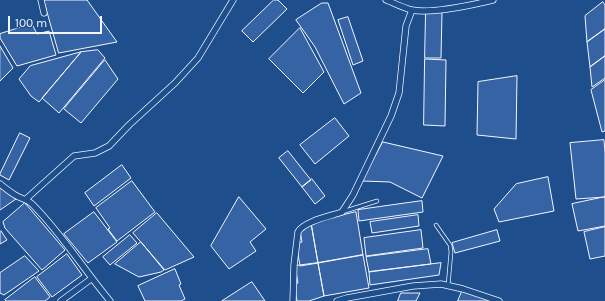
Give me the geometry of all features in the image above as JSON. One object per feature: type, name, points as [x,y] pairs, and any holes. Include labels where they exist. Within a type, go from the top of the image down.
[{"type":"street","points":[[42,0],[44,14]]},
{"type":"street","points":[[26,198],[74,156],[95,154],[109,146],[129,125],[175,83],[198,58],[233,0]]},
{"type":"street","points":[[386,0],[412,10],[444,9],[492,0]]},
{"type":"street","points":[[293,301],[296,240],[300,228],[311,222],[342,212],[353,195],[391,116],[399,93],[406,26],[412,10]]},
{"type":"street","points":[[0,184],[16,196],[26,198],[33,204],[57,232],[91,279],[110,301]]},
{"type":"street","points":[[61,301],[91,279]]},
{"type":"street","points":[[337,301],[413,286],[441,284],[463,289],[499,301]]},
{"type":"lane","points":[[342,212],[377,201]]},
{"type":"lane","points":[[436,225],[450,245],[451,252],[448,286]]},
{"type":"building","points":[[44,0],[87,0],[117,42],[59,53]]},
{"type":"building","points":[[274,0],[278,0],[287,9],[253,42],[242,31]]},
{"type":"building","points":[[603,2],[605,5],[605,29],[587,42],[585,16]]},
{"type":"building","points":[[322,3],[328,3],[361,93],[344,104],[315,47],[296,20]]},
{"type":"building","points":[[426,11],[442,12],[441,58],[425,58]]},
{"type":"building","points":[[348,17],[363,61],[353,65],[338,20]]},
{"type":"building","points":[[32,24],[37,34],[49,31],[56,55],[17,66],[0,38],[0,34]]},
{"type":"building","points":[[300,28],[324,72],[303,93],[269,59]]},
{"type":"building","points":[[605,29],[605,56],[590,67],[587,42]]},
{"type":"building","points":[[0,46],[13,68],[0,81]]},
{"type":"building","points":[[98,50],[105,58],[59,113],[42,98],[81,52]]},
{"type":"building","points":[[81,52],[39,102],[31,96],[19,79],[30,66]]},
{"type":"building","points":[[605,56],[605,78],[592,87],[590,67]]},
{"type":"building","points":[[425,59],[446,60],[445,126],[424,125]]},
{"type":"building","points":[[105,60],[118,79],[81,123],[64,109]]},
{"type":"building","points":[[517,76],[516,139],[477,135],[478,82]]},
{"type":"building","points":[[605,80],[605,131],[602,132],[591,90]]},
{"type":"building","points":[[335,118],[349,136],[315,164],[300,145]]},
{"type":"building","points":[[20,133],[30,138],[9,180],[0,174]]},
{"type":"building","points":[[604,140],[605,197],[576,199],[570,143]]},
{"type":"building","points":[[383,142],[443,156],[422,198],[390,182],[362,181]]},
{"type":"building","points":[[288,151],[311,180],[302,187],[279,158]]},
{"type":"building","points":[[122,165],[131,178],[94,206],[85,193]]},
{"type":"building","points":[[548,177],[554,211],[499,222],[494,209],[516,184]]},
{"type":"building","points":[[312,179],[325,196],[315,204],[302,187]]},
{"type":"building","points":[[132,181],[155,212],[117,241],[96,208]]},
{"type":"building","points":[[0,186],[16,199],[0,210]]},
{"type":"building","points":[[239,197],[266,229],[250,242],[256,251],[229,269],[211,246]]},
{"type":"building","points":[[605,197],[605,226],[578,231],[572,204]]},
{"type":"building","points":[[422,201],[423,212],[359,221],[358,210]]},
{"type":"building","points":[[25,203],[65,250],[42,270],[5,228],[3,222]]},
{"type":"building","points":[[94,212],[117,242],[88,263],[64,234]]},
{"type":"building","points":[[356,212],[363,255],[318,263],[311,223]]},
{"type":"building","points":[[157,213],[194,257],[165,270],[133,233]]},
{"type":"building","points":[[418,215],[419,226],[372,233],[370,222]]},
{"type":"building","points":[[311,223],[318,263],[300,266],[296,243],[302,242],[300,230]]},
{"type":"building","points":[[605,227],[605,256],[590,259],[584,232]]},
{"type":"building","points":[[421,230],[423,248],[366,256],[364,238]]},
{"type":"building","points":[[497,230],[500,241],[455,253],[452,243]]},
{"type":"building","points":[[1,231],[7,240],[0,244],[0,232]]},
{"type":"building","points":[[130,235],[137,243],[110,265],[103,257]]},
{"type":"building","points":[[141,242],[164,270],[139,277],[115,264]]},
{"type":"building","points":[[428,249],[431,264],[369,272],[366,257]]},
{"type":"building","points":[[67,254],[82,275],[52,297],[37,277]]},
{"type":"building","points":[[363,255],[369,288],[324,296],[318,263]]},
{"type":"building","points":[[25,256],[39,271],[4,295],[0,293],[0,273]]},
{"type":"building","points":[[318,263],[324,296],[309,301],[297,301],[294,284],[298,283],[295,266]]},
{"type":"building","points":[[441,263],[439,275],[370,285],[369,272]]},
{"type":"building","points":[[175,269],[181,284],[179,285],[185,299],[181,301],[145,301],[138,286]]},
{"type":"building","points":[[35,277],[50,297],[45,301],[5,300]]},
{"type":"building","points":[[252,282],[265,301],[222,301]]},
{"type":"building","points":[[463,289],[493,301],[458,301]]},
{"type":"building","points":[[401,293],[420,293],[416,301],[398,301]]}]
